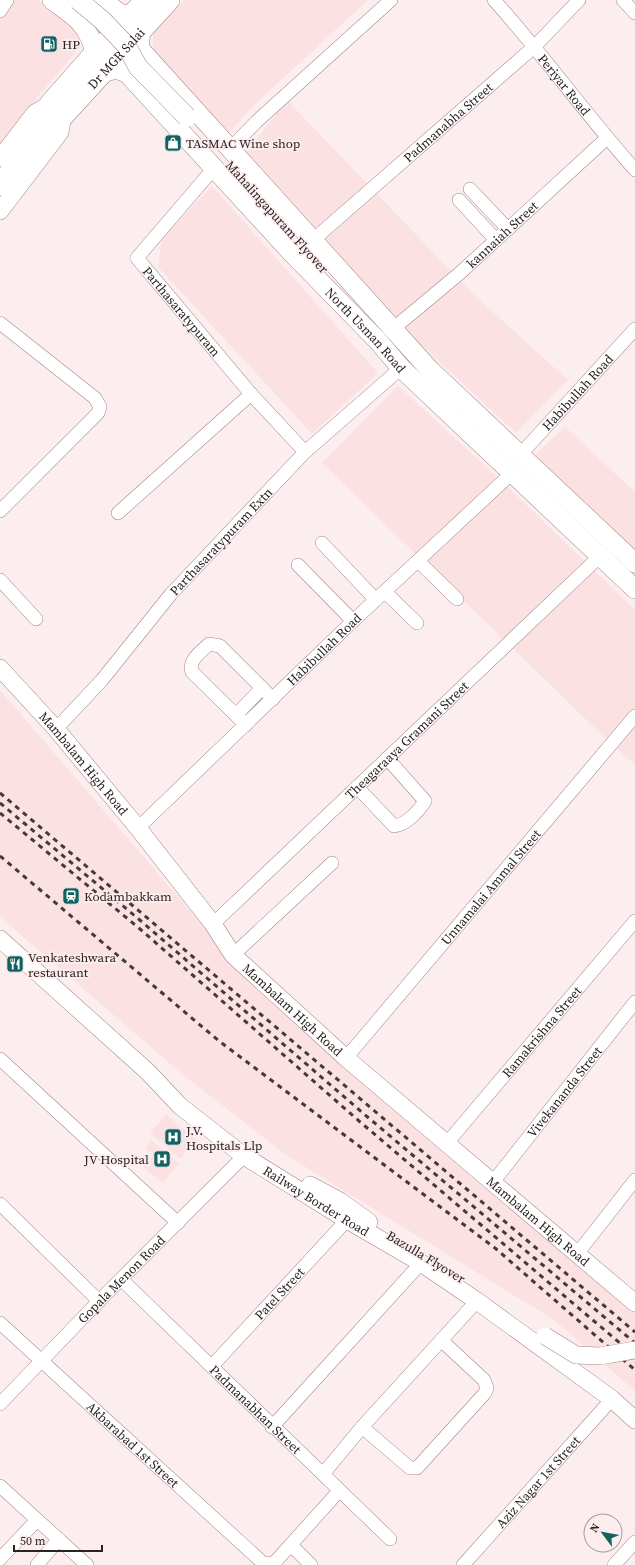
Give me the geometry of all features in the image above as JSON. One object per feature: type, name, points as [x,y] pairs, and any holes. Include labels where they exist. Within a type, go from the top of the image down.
[{"type":"main road","points":[[52,0],[77,18],[91,36],[95,53]]},
{"type":"main road","name":"Mahalingapuram Flyover","points":[[78,0],[102,20],[126,45],[138,67],[187,117],[364,312],[384,332]]},
{"type":"main road","points":[[101,0],[136,23]]},
{"type":"main road","name":"Dr MGR Salai","points":[[52,118],[105,72],[136,23],[146,0]]},
{"type":"main road","name":"Dr MGR Salai","points":[[52,118],[95,53],[169,0]]},
{"type":"main road","name":"North Usman Road","points":[[136,23],[139,48],[313,240],[384,332],[401,368],[599,557],[635,589]]},
{"type":"main road","name":"North Usman Road","points":[[105,72],[116,69],[126,73],[290,251],[431,371],[635,563]]},
{"type":"main road","points":[[146,94],[165,77]]},
{"type":"main road","points":[[0,185],[52,118]]},
{"type":"street","points":[[0,11],[7,0]]},
{"type":"street","points":[[230,149],[256,122],[391,0]]},
{"type":"street","name":"Periyar Road","points":[[494,0],[535,46],[607,138],[635,170]]},
{"type":"street","name":"Padmanabha Street","points":[[313,240],[535,46],[579,0]]},
{"type":"street","points":[[624,0],[635,12]]},
{"type":"street","points":[[0,158],[35,113],[52,118],[60,132],[0,211]]},
{"type":"street","name":"kannaiah Street","points":[[384,332],[492,243],[607,138]]},
{"type":"street","name":"Parthasaratypuram","points":[[214,168],[137,258],[251,394],[305,452]]},
{"type":"street","points":[[470,189],[508,229]]},
{"type":"street","points":[[456,203],[492,243]]},
{"type":"street","points":[[0,323],[95,398],[100,407],[95,415],[0,511]]},
{"type":"street","name":"Habibullah Road","points":[[520,455],[635,329]]},
{"type":"street","name":"Parthasaratypuram Extn","points":[[56,729],[102,680],[171,594],[305,452],[401,368]]},
{"type":"street","points":[[118,513],[251,394]]},
{"type":"street","name":"Habibullah Road","points":[[138,828],[353,621],[512,473]]},
{"type":"street","points":[[322,543],[380,596],[416,623]]},
{"type":"street","name":"Theagaraaya Gramani Street","points":[[213,924],[599,557]]},
{"type":"street","points":[[418,561],[457,599]]},
{"type":"street","points":[[298,565],[353,621]]},
{"type":"street","points":[[0,580],[36,619]]},
{"type":"street","points":[[246,725],[192,672],[190,667],[192,661],[209,644],[220,646],[273,699]]},
{"type":"street","name":"Mambalam High Road","points":[[0,668],[56,729],[138,828],[213,924],[233,955],[346,1058],[635,1304]]},
{"type":"street","points":[[236,715],[262,688]]},
{"type":"street","name":"Unnamalai Ammal Street","points":[[346,1058],[635,716]]},
{"type":"street","points":[[357,787],[394,826],[400,826],[406,822],[425,801],[388,758]]},
{"type":"street","points":[[233,955],[332,863]]},
{"type":"street","name":"Ramakrishna Street","points":[[447,1143],[634,924]]},
{"type":"street","name":"Railway Border Road","points":[[0,939],[148,1072],[180,1106],[244,1156],[347,1220],[421,1263],[478,1301],[612,1399],[635,1420]]},
{"type":"street","name":"Vivekananda Street","points":[[493,1182],[635,1002]]},
{"type":"street","points":[[0,1059],[178,1223]]},
{"type":"street","name":"Bazulla Flyover","points":[[148,1072],[271,1163],[340,1201],[378,1227],[461,1277],[545,1336],[576,1355],[600,1356],[635,1350]]},
{"type":"street","name":"Gopala Menon Road","points":[[0,1404],[99,1300],[122,1280],[244,1156]]},
{"type":"street","points":[[577,1254],[635,1180]]},
{"type":"street","points":[[0,1204],[99,1300]]},
{"type":"street","name":"Patel Street","points":[[212,1366],[347,1220]]},
{"type":"street","points":[[272,1427],[421,1263]]},
{"type":"street","name":"Padmanabhan Street","points":[[122,1280],[212,1366],[272,1427],[390,1538]]},
{"type":"street","points":[[323,1474],[362,1427],[478,1301]]},
{"type":"street","name":"Akbarabad 1st Street","points":[[0,1322],[41,1362],[259,1560],[267,1564]]},
{"type":"street","points":[[362,1427],[413,1469],[417,1468],[485,1394],[487,1384],[484,1380],[441,1340]]},
{"type":"street","name":"Aziz Nagar 1st Street","points":[[463,1565],[612,1399]]},
{"type":"street","points":[[0,1486],[86,1565]]},
{"type":"street","points":[[267,1564],[276,1562],[339,1491]]},
{"type":"street","points":[[0,1559],[37,1520]]},
{"type":"street","points":[[37,1565],[59,1539]]},
{"type":"street","points":[[614,1565],[635,1542]]},
{"type":"street","points":[[291,1545],[311,1565]]},
{"type":"shaded area","points":[[0,0],[38,0],[81,32],[81,46],[0,141]]},
{"type":"shaded area","points":[[184,0],[368,0],[254,105],[227,135],[153,51],[153,34]]},
{"type":"shaded area","points":[[287,100],[472,293],[568,380],[516,433],[418,342],[247,152]]},
{"type":"shaded area","points":[[212,186],[378,373],[312,434],[158,267],[162,239]]},
{"type":"shaded area","points":[[398,386],[509,488],[635,610],[635,765],[604,737],[322,463]]},
{"type":"shaded area","points":[[565,427],[635,492],[635,552],[535,455]]},
{"type":"shaded area","points":[[0,690],[247,977],[635,1309],[635,1391],[554,1320],[286,1155],[182,1074],[0,917]]},
{"type":"shaded area","name":"J.V. Hospitals Llp","points":[[166,1114],[196,1140],[180,1159],[150,1133]]},
{"type":"shaded area","name":"JV Hospital","points":[[151,1140],[179,1163],[163,1183],[143,1167],[153,1155],[145,1148]]},
{"type":"railway","points":[[0,793],[635,1332]]},
{"type":"railway","points":[[0,803],[141,921],[364,1114],[635,1343]]},
{"type":"railway","points":[[0,813],[140,929],[359,1121],[635,1356]]},
{"type":"railway","points":[[0,856],[219,1041],[495,1248],[635,1370]]},
{"type":"place","name":"HP","points":[[49,44]]},
{"type":"place","name":"TASMAC Wine shop","points":[[173,143]]},
{"type":"place","name":"Kodambakkam","points":[[71,896]]},
{"type":"place","name":"Venkateshwara restaurant","points":[[15,964]]},
{"type":"place","name":"J.V. Hospitals Llp","points":[[173,1137]]},
{"type":"place","name":"JV Hospital","points":[[162,1159]]}]
